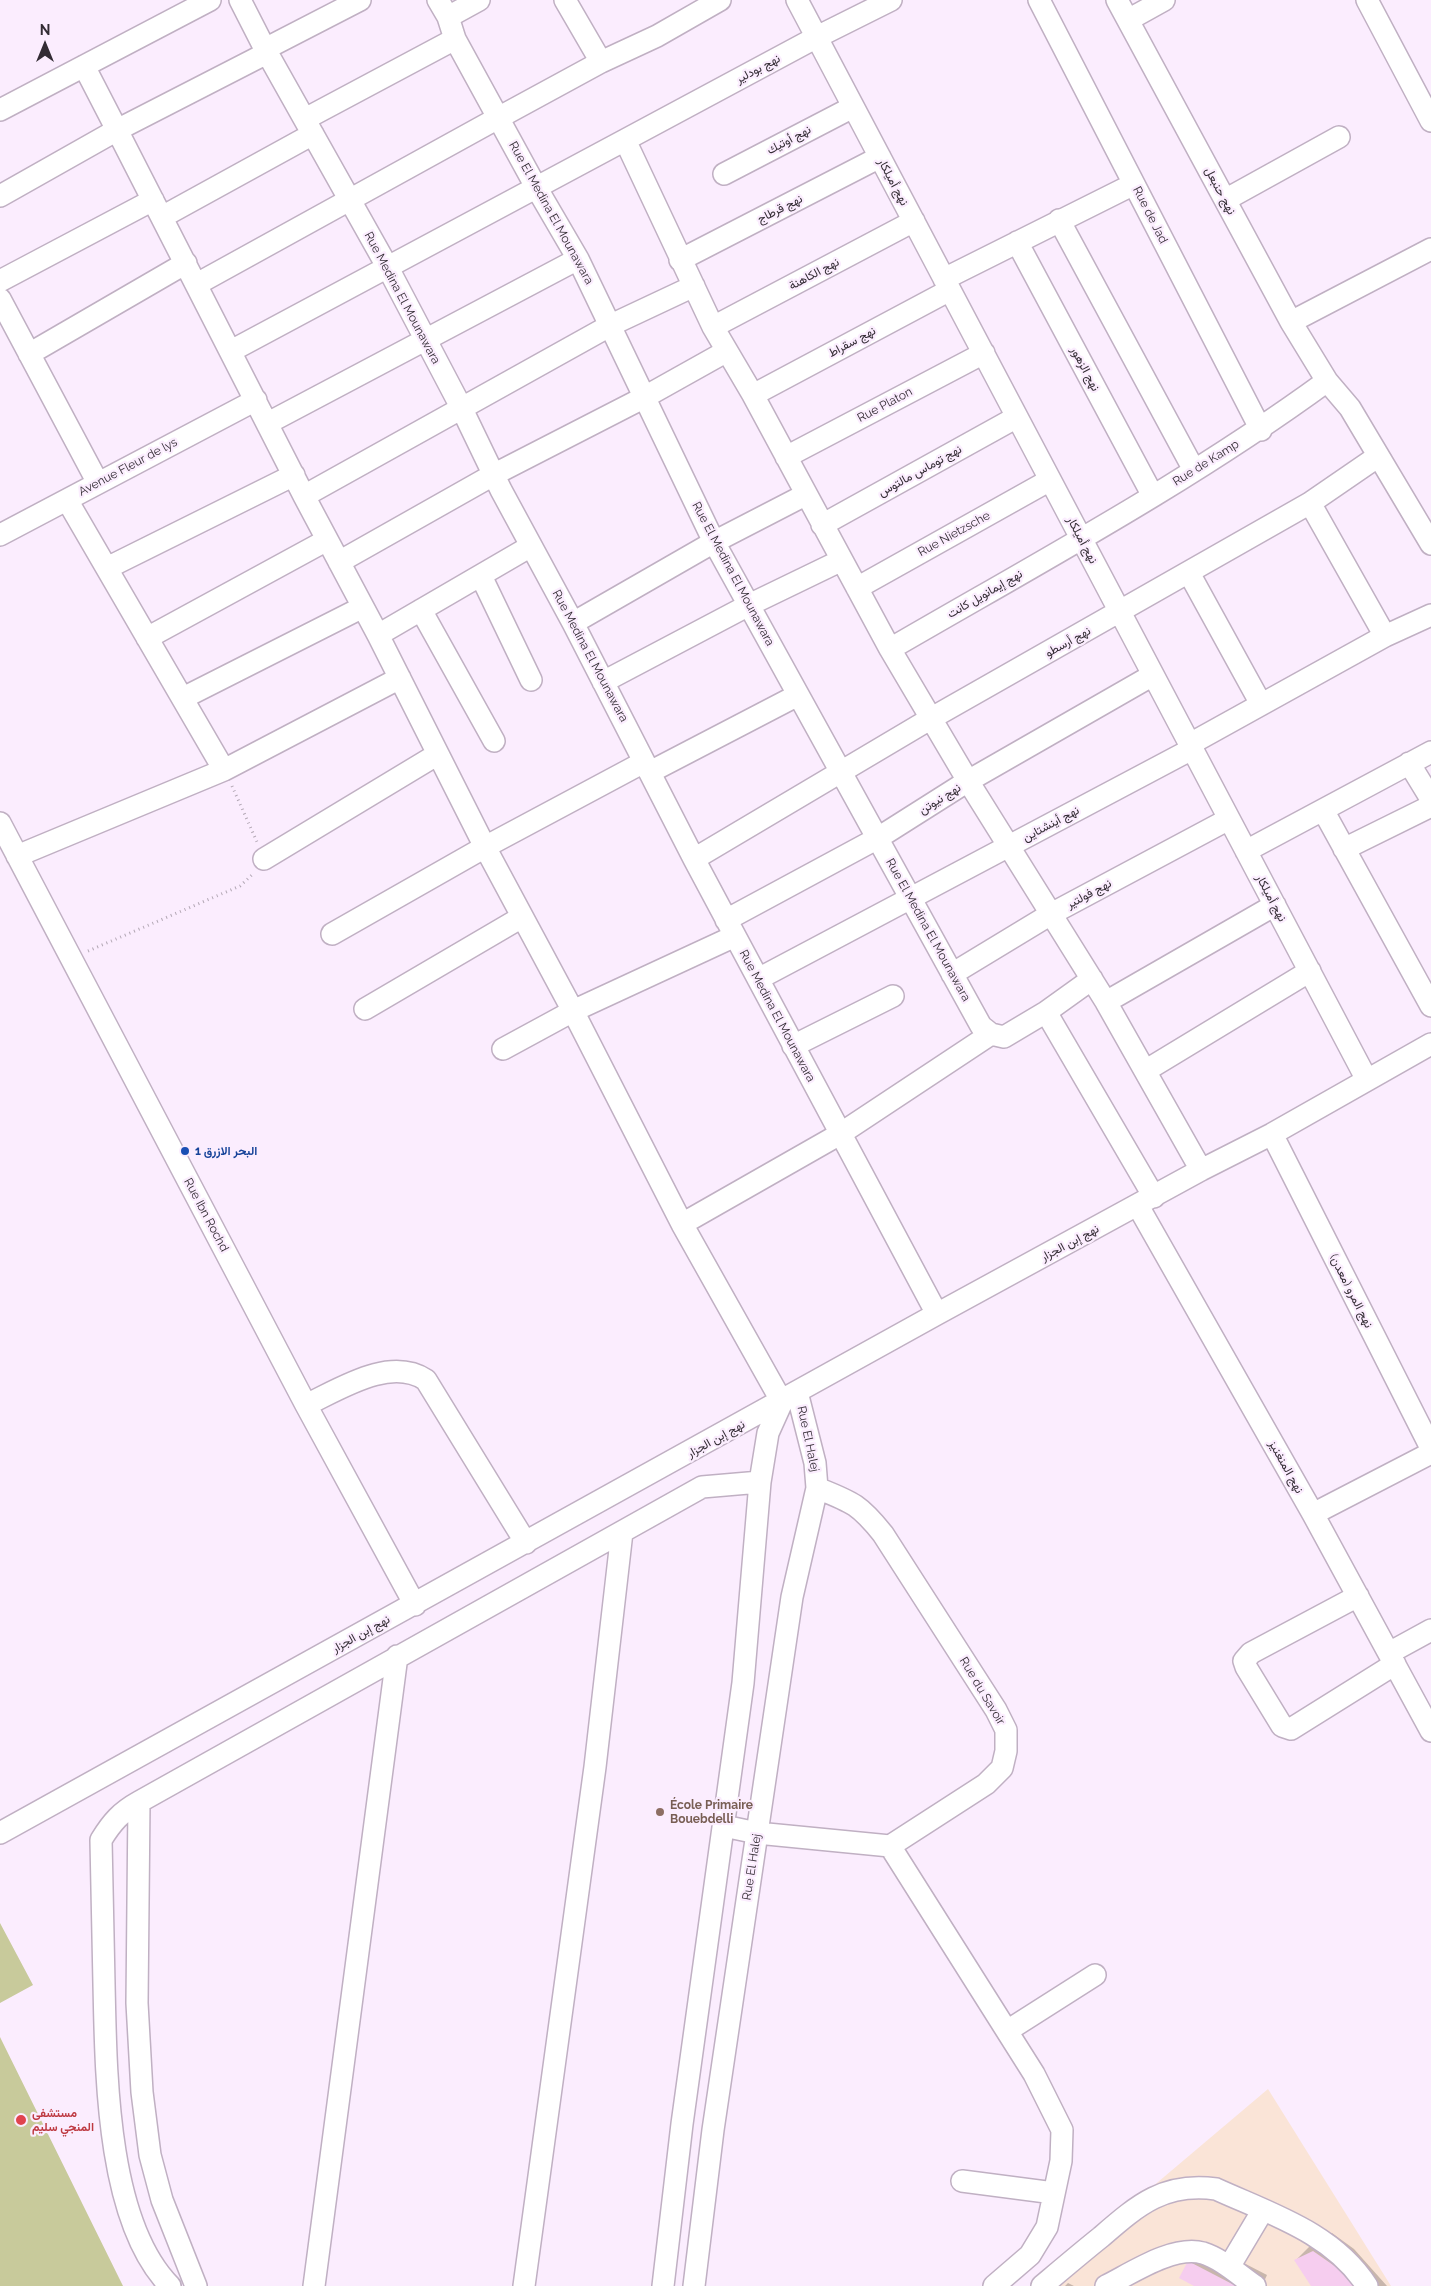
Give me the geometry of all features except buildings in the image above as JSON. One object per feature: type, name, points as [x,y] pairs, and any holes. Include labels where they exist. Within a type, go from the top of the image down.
[{"type":"street","points":[[0,110],[210,0]]},
{"type":"street","name":"Rue Medina El Mounawara","points":[[240,0],[348,200],[388,268],[424,341],[461,407],[493,475],[573,623],[694,859],[937,1314]]},
{"type":"street","points":[[0,196],[117,130],[360,0]]},
{"type":"street","points":[[443,8],[478,0]]},
{"type":"street","points":[[566,0],[592,68]]},
{"type":"street","points":[[197,284],[498,118],[657,36],[720,0]]},
{"type":"street","name":"نهج أميلكار","points":[[797,0],[1367,1080]]},
{"type":"street","name":"نهج بودلير","points":[[231,351],[817,36],[891,0]]},
{"type":"street","name":"Rue de Jad","points":[[1040,0],[1260,430]]},
{"type":"street","name":"نهج حنبعل","points":[[1117,0],[1291,322],[1327,381],[1350,408],[1377,457],[1431,544]]},
{"type":"street","points":[[1128,20],[1164,0]]},
{"type":"street","points":[[1367,0],[1431,121]]},
{"type":"street","name":"Rue El Medina El Mounawara","points":[[443,8],[456,39],[498,118],[578,259],[611,325],[643,398],[714,542],[981,1026],[991,1034]]},
{"type":"street","points":[[0,281],[157,208],[309,127],[456,39]]},
{"type":"street","points":[[84,66],[304,496],[378,635],[485,847],[573,1010],[682,1224],[789,1397]]},
{"type":"street","name":"نهج أوتيك","points":[[724,174],[853,106]]},
{"type":"street","points":[[1225,200],[1339,137]]},
{"type":"street","points":[[625,140],[713,327],[753,395],[805,495],[890,649],[930,719],[1106,1002],[1201,1170]]},
{"type":"street","name":"نهج قرطاج","points":[[680,260],[880,157]]},
{"type":"street","name":"نهج سقراط","points":[[753,395],[1017,242],[1134,184]]},
{"type":"street","points":[[1059,220],[1194,470]]},
{"type":"street","name":"نهج الكاهنة","points":[[713,327],[914,222]]},
{"type":"street","name":"نهج الزهور","points":[[1017,242],[1153,496]]},
{"type":"street","points":[[1291,322],[1431,249]]},
{"type":"street","points":[[268,423],[578,259]]},
{"type":"street","points":[[29,354],[186,263]]},
{"type":"street","points":[[304,496],[611,325],[694,286]]},
{"type":"street","points":[[0,299],[98,483]]},
{"type":"street","points":[[339,562],[493,475],[643,398],[727,351]]},
{"type":"street","name":"Rue Platon","points":[[786,457],[984,353]]},
{"type":"street","name":"Rue de Kamp","points":[[1081,539],[1260,430],[1327,381]]},
{"type":"street","name":"Avenue Fleur de lys","points":[[0,535],[256,400]]},
{"type":"street","name":"نهج توماس مالتوس","points":[[822,525],[1017,417]]},
{"type":"street","name":"نهج أرسطو","points":[[694,859],[930,719],[1120,613],[1310,503],[1377,457]]},
{"type":"street","points":[[106,568],[294,474]]},
{"type":"street","name":"Rue Nietzsche","points":[[857,588],[1050,480]]},
{"type":"street","points":[[573,623],[714,542],[805,495]]},
{"type":"street","points":[[67,500],[224,770]]},
{"type":"street","points":[[1310,503],[1385,636]]},
{"type":"street","name":"نهج إيمانويل كانت","points":[[890,649],[1081,539]]},
{"type":"street","points":[[147,638],[327,540]]},
{"type":"street","points":[[378,635],[531,546]]},
{"type":"street","points":[[603,682],[749,605],[842,560]]},
{"type":"street","points":[[1189,573],[1261,704]]},
{"type":"street","points":[[481,576],[532,680]]},
{"type":"street","points":[[182,698],[363,607]]},
{"type":"street","points":[[421,610],[494,741]]},
{"type":"street","name":"نهج أينشتاين","points":[[758,979],[911,900],[1191,747],[1261,704],[1385,636],[1431,615]]},
{"type":"street","name":"نهج نيوتن","points":[[502,1049],[731,928],[968,781],[1153,675]]},
{"type":"street","points":[[17,856],[224,770],[400,678]]},
{"type":"street","points":[[332,934],[485,847],[798,695]]},
{"type":"street","points":[[1246,852],[1431,752]]},
{"type":"street","points":[[264,859],[438,754]]},
{"type":"street","points":[[1409,763],[1431,799]]},
{"type":"street","points":[[1344,849],[1431,806]]},
{"type":"street","points":[[1323,810],[1431,1006]]},
{"type":"street","name":"نهج فولتير","points":[[952,974],[1051,914],[1229,818]]},
{"type":"street","name":"Rue Ibn Rochd","points":[[0,823],[306,1405],[415,1605]]},
{"type":"street","points":[[1106,1002],[1275,905]]},
{"type":"street","points":[[365,1009],[522,918]]},
{"type":"street","points":[[1145,1071],[1310,971]]},
{"type":"street","points":[[682,1224],[840,1134],[991,1034],[1004,1037],[1046,1012],[1092,979]]},
{"type":"street","points":[[793,1046],[892,996]]},
{"type":"street","name":"نهج المنغنيز","points":[[1046,1012],[1312,1514],[1431,1730]]},
{"type":"street","name":"نهج إبن الجزار","points":[[0,1833],[415,1605],[937,1314],[1201,1170],[1272,1134],[1431,1044]]},
{"type":"street","name":"نهج المرو (معدن)","points":[[1272,1134],[1431,1448]]},
{"type":"street","points":[[306,1405],[371,1376],[397,1372],[417,1374],[426,1380],[526,1542]]},
{"type":"street","name":"Rue El Halej","points":[[663,2286],[682,2124],[744,1683],[760,1482],[768,1433],[789,1397]]},
{"type":"street","name":"Rue El Halej","points":[[694,2286],[713,2130],[792,1597],[816,1488],[815,1463],[789,1397]]},
{"type":"street","points":[[1312,1514],[1431,1453]]},
{"type":"street","points":[[170,2286],[162,2278],[142,2243],[128,2205],[118,2169],[110,2119],[105,2046],[101,1840],[112,1822],[122,1812],[139,1802],[702,1487],[760,1482]]},
{"type":"street","name":"Rue du Savoir","points":[[816,1488],[852,1502],[868,1515],[883,1534],[973,1673],[1006,1730],[1006,1751],[1002,1768],[986,1784],[890,1846]]},
{"type":"street","points":[[524,2286],[595,1767],[622,1532]]},
{"type":"street","points":[[1358,1596],[1251,1654],[1244,1660],[1246,1667],[1282,1726],[1291,1729],[1431,1630]]},
{"type":"street","points":[[314,2286],[397,1656]]},
{"type":"street","points":[[139,1802],[137,2003],[142,2092],[150,2155],[162,2200],[196,2286]]},
{"type":"street","points":[[724,1826],[757,1832],[890,1846],[1034,2074],[1062,2130],[1061,2161],[1047,2227],[1030,2255],[994,2286]]},
{"type":"street","points":[[1007,2031],[1095,1975]]},
{"type":"street","points":[[962,2181],[1054,2193]]},
{"type":"street","points":[[1042,2286],[1145,2201],[1165,2192],[1187,2188],[1216,2190],[1310,2232],[1326,2243],[1353,2268],[1367,2286]]},
{"type":"street","points":[[1229,2267],[1263,2210]]},
{"type":"street","points":[[1106,2286],[1170,2255],[1181,2252],[1203,2254],[1229,2267],[1255,2286]]},
{"type":"path","points":[[71,958],[240,886],[260,868],[264,859],[224,770]]},
{"type":"shaded area","points":[[1268,2089],[1391,2286],[1035,2286]]},
{"type":"green space","points":[[0,1923],[33,1985],[0,2003]]},
{"type":"green space","name":"مستشفى المنجي سليم","points":[[0,2037],[123,2286],[0,2286]]},
{"type":"place","name":"1 البحر الازرق","points":[[185,1151]]},
{"type":"place","name":"École Primaire Bouebdelli","points":[[660,1812]]},
{"type":"place","name":"مستشفى المنجي سليم","points":[[21,2120]]}]
